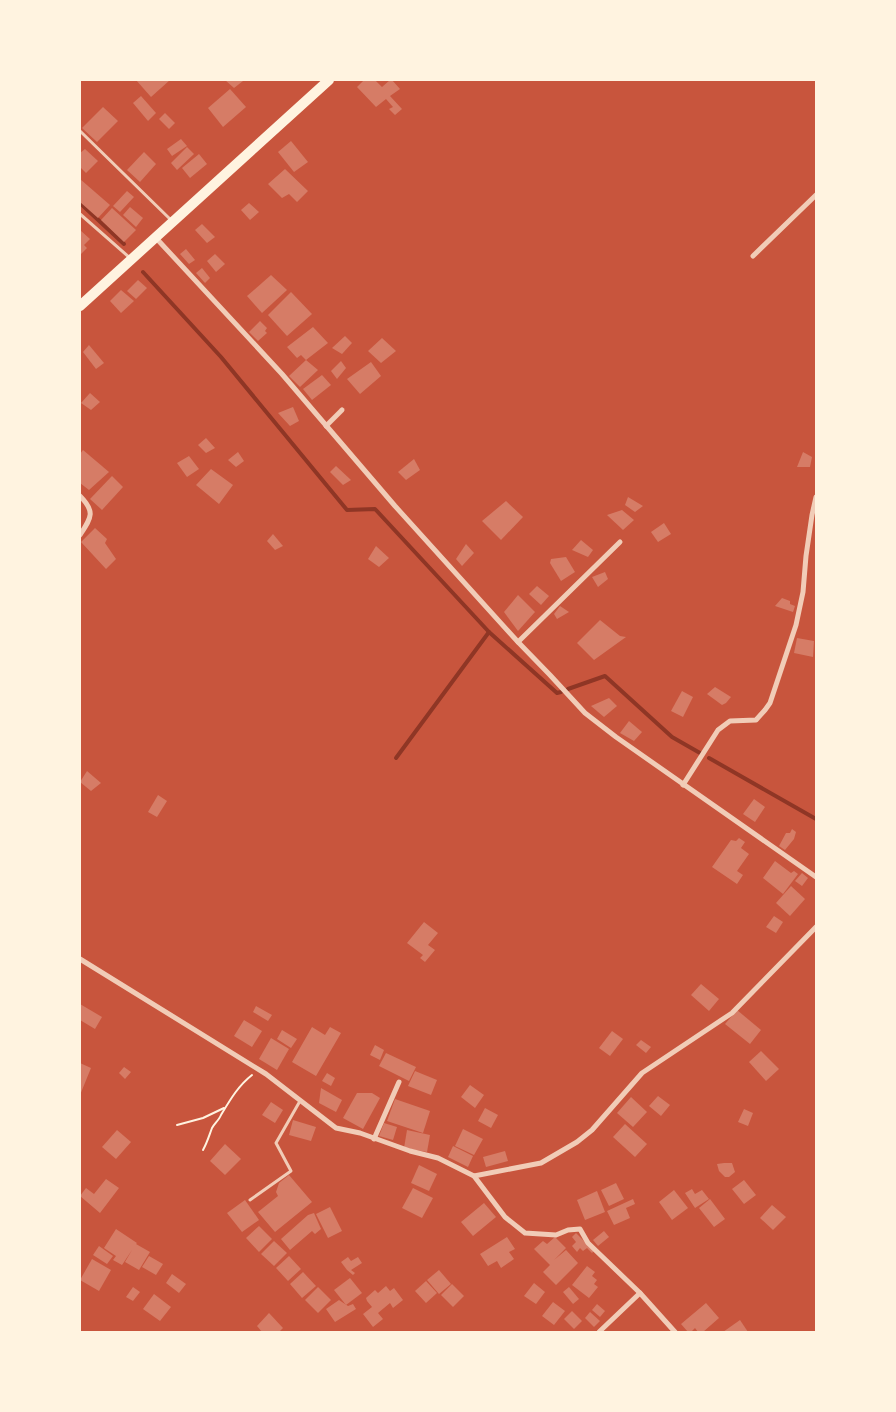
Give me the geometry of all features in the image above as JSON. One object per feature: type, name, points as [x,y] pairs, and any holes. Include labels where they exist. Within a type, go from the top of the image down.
[{"type":"main road","points":[[80,306],[329,80]]},
{"type":"street","points":[[752,256],[816,195]]},
{"type":"street","points":[[156,238],[282,374],[401,513],[585,713],[816,877]]},
{"type":"street","points":[[326,426],[342,410]]},
{"type":"street","points":[[80,496],[88,504],[91,516],[80,535]]},
{"type":"street","points":[[683,784],[718,730],[730,722],[756,720],[770,703],[796,625],[803,592],[806,556],[816,498]]},
{"type":"street","points":[[518,642],[620,542]]},
{"type":"street","points":[[474,1176],[541,1163],[577,1142],[592,1130],[642,1073],[732,1014],[816,927]]},
{"type":"street","points":[[80,959],[264,1072],[336,1128],[360,1133],[410,1151],[438,1158],[474,1176],[505,1217],[524,1233],[556,1235],[568,1230],[580,1229],[588,1243],[640,1293],[675,1332]]},
{"type":"street","points":[[374,1138],[399,1082]]},
{"type":"street","points":[[599,1332],[640,1293]]},
{"type":"lane","points":[[80,130],[173,222]]},
{"type":"lane","points":[[80,214],[132,260]]},
{"type":"lane","points":[[250,1200],[291,1171],[276,1143],[300,1100]]},
{"type":"path","points":[[203,1150],[212,1127],[234,1094],[245,1080],[254,1074],[264,1072]]},
{"type":"path","points":[[177,1125],[215,1113],[224,1108]]},
{"type":"building","points":[[136,80],[170,80],[151,97]]},
{"type":"building","points":[[225,80],[241,80],[243,81],[234,88]]},
{"type":"building","points":[[364,80],[375,80],[382,87],[392,80],[400,89],[390,96],[402,109],[395,115],[389,109],[393,107],[386,99],[376,107],[357,87]]},
{"type":"building","points":[[230,89],[246,107],[223,127],[208,108]]},
{"type":"building","points":[[141,96],[156,113],[148,121],[133,103]]},
{"type":"building","points":[[103,107],[118,121],[97,142],[82,128]]},
{"type":"building","points":[[165,113],[175,123],[169,129],[159,119]]},
{"type":"building","points":[[181,139],[187,146],[172,156],[167,149]]},
{"type":"building","points":[[291,141],[308,162],[294,172],[278,152]]},
{"type":"building","points":[[187,147],[194,154],[177,170],[171,163]]},
{"type":"building","points":[[85,149],[98,161],[86,173],[80,167],[80,153]]},
{"type":"building","points":[[144,152],[156,164],[140,182],[127,170]]},
{"type":"building","points":[[199,154],[207,164],[190,178],[182,168]]},
{"type":"building","points":[[285,169],[308,191],[297,202],[289,194],[282,198],[268,184]]},
{"type":"building","points":[[80,179],[110,205],[98,218],[80,202]]},
{"type":"building","points":[[127,191],[134,197],[120,212],[113,206]]},
{"type":"building","points":[[249,203],[259,212],[250,220],[241,210]]},
{"type":"building","points":[[130,207],[143,218],[136,227],[123,215]]},
{"type":"building","points":[[112,208],[136,230],[124,242],[101,220]]},
{"type":"building","points":[[202,224],[215,237],[207,243],[195,230]]},
{"type":"building","points":[[80,230],[90,239],[84,245],[87,248],[80,255]]},
{"type":"building","points":[[186,249],[195,260],[189,264],[180,254]]},
{"type":"building","points":[[215,254],[225,264],[216,272],[207,261]]},
{"type":"building","points":[[202,268],[210,278],[205,283],[196,273]]},
{"type":"building","points":[[271,275],[287,290],[262,313],[247,296]]},
{"type":"building","points":[[138,280],[147,288],[136,299],[127,291]]},
{"type":"building","points":[[121,290],[134,301],[121,313],[110,301]]},
{"type":"building","points":[[291,292],[312,314],[287,336],[268,315]]},
{"type":"building","points":[[260,321],[267,328],[265,331],[267,333],[258,341],[249,332]]},
{"type":"building","points":[[313,327],[328,343],[306,360],[301,355],[297,358],[287,347]]},
{"type":"building","points":[[345,336],[352,343],[342,354],[332,348]]},
{"type":"building","points":[[382,338],[396,351],[381,363],[368,351]]},
{"type":"building","points":[[89,345],[104,363],[96,369],[83,352]]},
{"type":"building","points":[[306,360],[318,370],[300,387],[289,376]]},
{"type":"building","points":[[341,361],[346,368],[337,379],[331,371]]},
{"type":"building","points":[[371,362],[381,376],[360,394],[347,379]]},
{"type":"building","points":[[322,375],[331,385],[312,400],[303,389]]},
{"type":"building","points":[[90,393],[100,402],[91,410],[81,403]]},
{"type":"building","points":[[293,407],[299,421],[290,426],[278,413]]},
{"type":"building","points":[[206,438],[215,448],[206,453],[198,445]]},
{"type":"building","points":[[83,450],[109,472],[89,490],[80,483],[80,454]]},
{"type":"building","points":[[238,452],[244,461],[236,467],[228,460]]},
{"type":"building","points":[[803,452],[812,457],[810,467],[797,467]]},
{"type":"building","points":[[189,456],[199,469],[187,477],[177,463]]},
{"type":"building","points":[[414,459],[420,470],[406,480],[398,472]]},
{"type":"building","points":[[336,466],[351,480],[343,485],[330,472]]},
{"type":"building","points":[[211,469],[233,485],[219,504],[196,485]]},
{"type":"building","points":[[112,476],[123,487],[102,510],[90,499]]},
{"type":"building","points":[[628,497],[643,506],[635,512],[625,505]]},
{"type":"building","points":[[506,501],[523,517],[501,540],[482,521]]},
{"type":"building","points":[[622,510],[634,520],[623,530],[607,515]]},
{"type":"building","points":[[664,523],[671,534],[658,542],[651,532]]},
{"type":"building","points":[[95,528],[107,539],[105,543],[116,559],[106,569],[81,542]]},
{"type":"building","points":[[273,534],[283,546],[275,550],[267,541]]},
{"type":"building","points":[[581,540],[593,550],[588,557],[572,550]]},
{"type":"building","points":[[466,544],[474,553],[462,566],[456,559]]},
{"type":"building","points":[[376,546],[389,558],[379,567],[368,559]]},
{"type":"building","points":[[566,557],[575,572],[561,581],[550,563],[551,559]]},
{"type":"building","points":[[605,572],[608,579],[598,587],[592,577]]},
{"type":"building","points":[[537,586],[549,596],[541,605],[529,594]]},
{"type":"building","points":[[518,595],[535,612],[518,631],[504,612]]},
{"type":"building","points":[[782,598],[790,601],[790,604],[795,606],[793,612],[775,606]]},
{"type":"building","points":[[560,606],[569,612],[557,619],[554,614]]},
{"type":"building","points":[[600,620],[620,636],[626,637],[594,660],[577,643]]},
{"type":"building","points":[[797,638],[814,641],[813,657],[794,653]]},
{"type":"building","points":[[715,687],[731,697],[726,703],[722,705],[707,694]]},
{"type":"building","points":[[682,691],[693,697],[683,717],[671,711]]},
{"type":"building","points":[[609,698],[617,706],[604,717],[591,706]]},
{"type":"building","points":[[629,721],[642,732],[634,741],[620,733]]},
{"type":"building","points":[[87,771],[101,783],[91,791],[80,782]]},
{"type":"building","points":[[158,795],[167,801],[157,817],[148,812]]},
{"type":"building","points":[[754,799],[765,807],[755,822],[743,814]]},
{"type":"building","points":[[792,829],[796,832],[794,839],[785,850],[779,846],[786,833],[790,833]]},
{"type":"building","points":[[739,838],[745,842],[741,848],[749,854],[737,871],[743,875],[737,884],[712,867],[731,840],[736,841]]},
{"type":"building","points":[[775,861],[791,873],[794,871],[798,874],[783,894],[763,878]]},
{"type":"building","points":[[802,873],[808,878],[802,886],[795,881]]},
{"type":"building","points":[[791,886],[805,899],[790,916],[776,903]]},
{"type":"building","points":[[774,916],[783,922],[776,933],[766,927]]},
{"type":"building","points":[[424,922],[438,933],[428,945],[435,950],[425,962],[420,958],[423,955],[407,943]]},
{"type":"building","points":[[701,984],[719,999],[709,1011],[691,995]]},
{"type":"building","points":[[80,1004],[102,1017],[95,1029],[80,1020]]},
{"type":"building","points":[[256,1006],[272,1015],[268,1021],[253,1012]]},
{"type":"building","points":[[737,1010],[761,1030],[750,1044],[725,1024]]},
{"type":"building","points":[[244,1020],[262,1031],[252,1047],[234,1036]]},
{"type":"building","points":[[312,1027],[325,1035],[330,1027],[341,1033],[316,1076],[292,1062]]},
{"type":"building","points":[[282,1030],[297,1039],[291,1048],[277,1039]]},
{"type":"building","points":[[612,1031],[623,1039],[610,1056],[599,1048]]},
{"type":"building","points":[[271,1038],[289,1049],[277,1070],[259,1059]]},
{"type":"building","points":[[641,1040],[651,1047],[646,1053],[636,1045]]},
{"type":"building","points":[[375,1045],[384,1050],[380,1060],[370,1055]]},
{"type":"building","points":[[761,1051],[779,1069],[766,1081],[749,1062]]},
{"type":"building","points":[[386,1053],[416,1067],[409,1081],[379,1066]]},
{"type":"building","points":[[80,1063],[91,1068],[80,1095]]},
{"type":"building","points":[[124,1067],[131,1072],[125,1079],[119,1073]]},
{"type":"building","points":[[415,1071],[437,1080],[431,1095],[408,1086]]},
{"type":"building","points":[[327,1073],[335,1078],[331,1086],[322,1081]]},
{"type":"building","points":[[470,1085],[484,1095],[475,1108],[461,1097]]},
{"type":"building","points":[[321,1088],[342,1100],[336,1112],[319,1103]]},
{"type":"building","points":[[357,1093],[372,1093],[380,1098],[363,1129],[343,1118]]},
{"type":"building","points":[[658,1096],[670,1105],[661,1116],[649,1106]]},
{"type":"building","points":[[631,1097],[647,1112],[633,1127],[617,1113]]},
{"type":"building","points":[[395,1099],[430,1111],[423,1133],[387,1121]]},
{"type":"building","points":[[271,1102],[283,1110],[275,1123],[262,1115]]},
{"type":"building","points":[[485,1108],[498,1115],[491,1128],[478,1121]]},
{"type":"building","points":[[744,1109],[753,1113],[748,1126],[738,1122]]},
{"type":"building","points":[[293,1120],[316,1127],[311,1141],[289,1135]]},
{"type":"building","points":[[384,1123],[397,1127],[393,1140],[379,1136]]},
{"type":"building","points":[[625,1124],[647,1144],[635,1157],[613,1137]]},
{"type":"building","points":[[463,1129],[483,1139],[474,1155],[455,1146]]},
{"type":"building","points":[[117,1130],[131,1142],[116,1159],[102,1147]]},
{"type":"building","points":[[407,1130],[430,1135],[427,1152],[404,1148]]},
{"type":"building","points":[[225,1144],[241,1159],[225,1175],[210,1161]]},
{"type":"building","points":[[453,1146],[473,1156],[468,1167],[448,1157]]},
{"type":"building","points":[[505,1151],[508,1161],[486,1167],[483,1157]]},
{"type":"building","points":[[732,1163],[735,1172],[729,1177],[725,1177],[719,1171],[717,1164]]},
{"type":"building","points":[[419,1165],[437,1174],[429,1191],[411,1183]]},
{"type":"building","points":[[289,1175],[312,1202],[275,1232],[258,1212],[278,1196],[276,1192],[279,1183]]},
{"type":"building","points":[[106,1179],[119,1188],[100,1213],[80,1196],[86,1188],[94,1194]]},
{"type":"building","points":[[744,1180],[756,1195],[744,1204],[732,1189]]},
{"type":"building","points":[[616,1183],[624,1199],[609,1206],[601,1190]]},
{"type":"building","points":[[413,1188],[433,1198],[422,1218],[402,1208]]},
{"type":"building","points":[[692,1189],[695,1194],[702,1190],[709,1199],[695,1208],[685,1193]]},
{"type":"building","points":[[674,1190],[688,1208],[672,1220],[659,1202]]},
{"type":"building","points":[[597,1191],[605,1212],[585,1220],[577,1200]]},
{"type":"building","points":[[633,1199],[635,1204],[626,1208],[630,1218],[614,1225],[607,1211]]},
{"type":"building","points":[[710,1199],[725,1219],[714,1227],[699,1208]]},
{"type":"building","points":[[245,1200],[259,1220],[242,1232],[227,1213]]},
{"type":"building","points":[[484,1203],[496,1217],[473,1236],[461,1222]]},
{"type":"building","points":[[772,1205],[786,1217],[773,1230],[760,1218]]},
{"type":"building","points":[[330,1207],[342,1231],[328,1238],[316,1214]]},
{"type":"building","points":[[314,1213],[321,1229],[315,1234],[312,1231],[290,1250],[281,1239],[308,1215]]},
{"type":"building","points":[[259,1226],[272,1239],[259,1252],[246,1238]]},
{"type":"building","points":[[116,1229],[150,1252],[139,1270],[125,1262],[132,1250],[122,1265],[113,1260],[116,1256],[104,1248]]},
{"type":"building","points":[[604,1231],[609,1237],[598,1246],[593,1240]]},
{"type":"building","points":[[576,1233],[594,1251],[592,1253],[587,1248],[583,1251],[580,1248],[577,1252],[572,1246],[576,1242],[572,1237]]},
{"type":"building","points":[[507,1237],[515,1249],[509,1252],[514,1259],[501,1268],[497,1261],[488,1266],[480,1254]]},
{"type":"building","points":[[555,1237],[566,1248],[554,1260],[566,1250],[578,1263],[556,1285],[543,1272],[550,1265],[534,1249],[543,1241],[547,1244]]},
{"type":"building","points":[[274,1241],[287,1253],[274,1266],[261,1254]]},
{"type":"building","points":[[99,1246],[113,1256],[107,1264],[93,1255]]},
{"type":"building","points":[[149,1256],[163,1264],[156,1275],[142,1267]]},
{"type":"building","points":[[289,1256],[301,1269],[288,1281],[276,1268]]},
{"type":"building","points":[[348,1257],[351,1261],[358,1257],[362,1263],[351,1270],[355,1273],[353,1275],[341,1262]]},
{"type":"building","points":[[92,1259],[111,1270],[99,1291],[80,1280]]},
{"type":"building","points":[[587,1266],[595,1272],[592,1276],[597,1280],[594,1284],[598,1287],[589,1298],[572,1285]]},
{"type":"building","points":[[439,1270],[451,1284],[439,1294],[427,1280]]},
{"type":"building","points":[[303,1272],[316,1286],[302,1298],[290,1284]]},
{"type":"building","points":[[172,1274],[186,1284],[179,1293],[166,1283]]},
{"type":"building","points":[[350,1278],[362,1293],[346,1305],[334,1290]]},
{"type":"building","points":[[426,1281],[437,1293],[426,1303],[415,1291]]},
{"type":"building","points":[[534,1283],[545,1292],[536,1304],[524,1296]]},
{"type":"building","points":[[452,1284],[464,1296],[453,1307],[441,1295]]},
{"type":"building","points":[[386,1286],[390,1291],[394,1288],[403,1300],[393,1308],[390,1303],[378,1313],[383,1319],[373,1327],[363,1314],[372,1307],[366,1298],[375,1290],[378,1293]]},
{"type":"building","points":[[133,1287],[140,1292],[133,1301],[126,1297]]},
{"type":"building","points":[[318,1287],[331,1300],[318,1313],[305,1300]]},
{"type":"building","points":[[569,1287],[579,1299],[573,1304],[563,1292]]},
{"type":"building","points":[[154,1294],[171,1307],[160,1321],[143,1309]]},
{"type":"building","points":[[339,1300],[348,1306],[353,1304],[356,1309],[335,1322],[326,1309]]},
{"type":"building","points":[[553,1302],[565,1311],[554,1325],[542,1316]]},
{"type":"building","points":[[706,1303],[719,1318],[703,1332],[698,1332],[695,1328],[688,1332],[681,1324]]},
{"type":"building","points":[[597,1304],[605,1311],[600,1317],[592,1310]]},
{"type":"building","points":[[572,1311],[582,1321],[574,1329],[564,1319]]},
{"type":"building","points":[[590,1312],[600,1321],[594,1327],[585,1318]]},
{"type":"building","points":[[269,1313],[283,1328],[279,1332],[262,1332],[257,1326]]},
{"type":"building","points":[[740,1320],[748,1332],[723,1332]]},
{"type":"waterway","points":[[80,203],[124,244]]},
{"type":"waterway","points":[[143,272],[221,357],[347,510],[375,509],[489,632],[557,693],[561,692]]},
{"type":"waterway","points":[[396,758],[489,632]]},
{"type":"waterway","points":[[568,689],[605,676],[672,737],[700,753]]},
{"type":"waterway","points":[[709,758],[816,819]]}]
